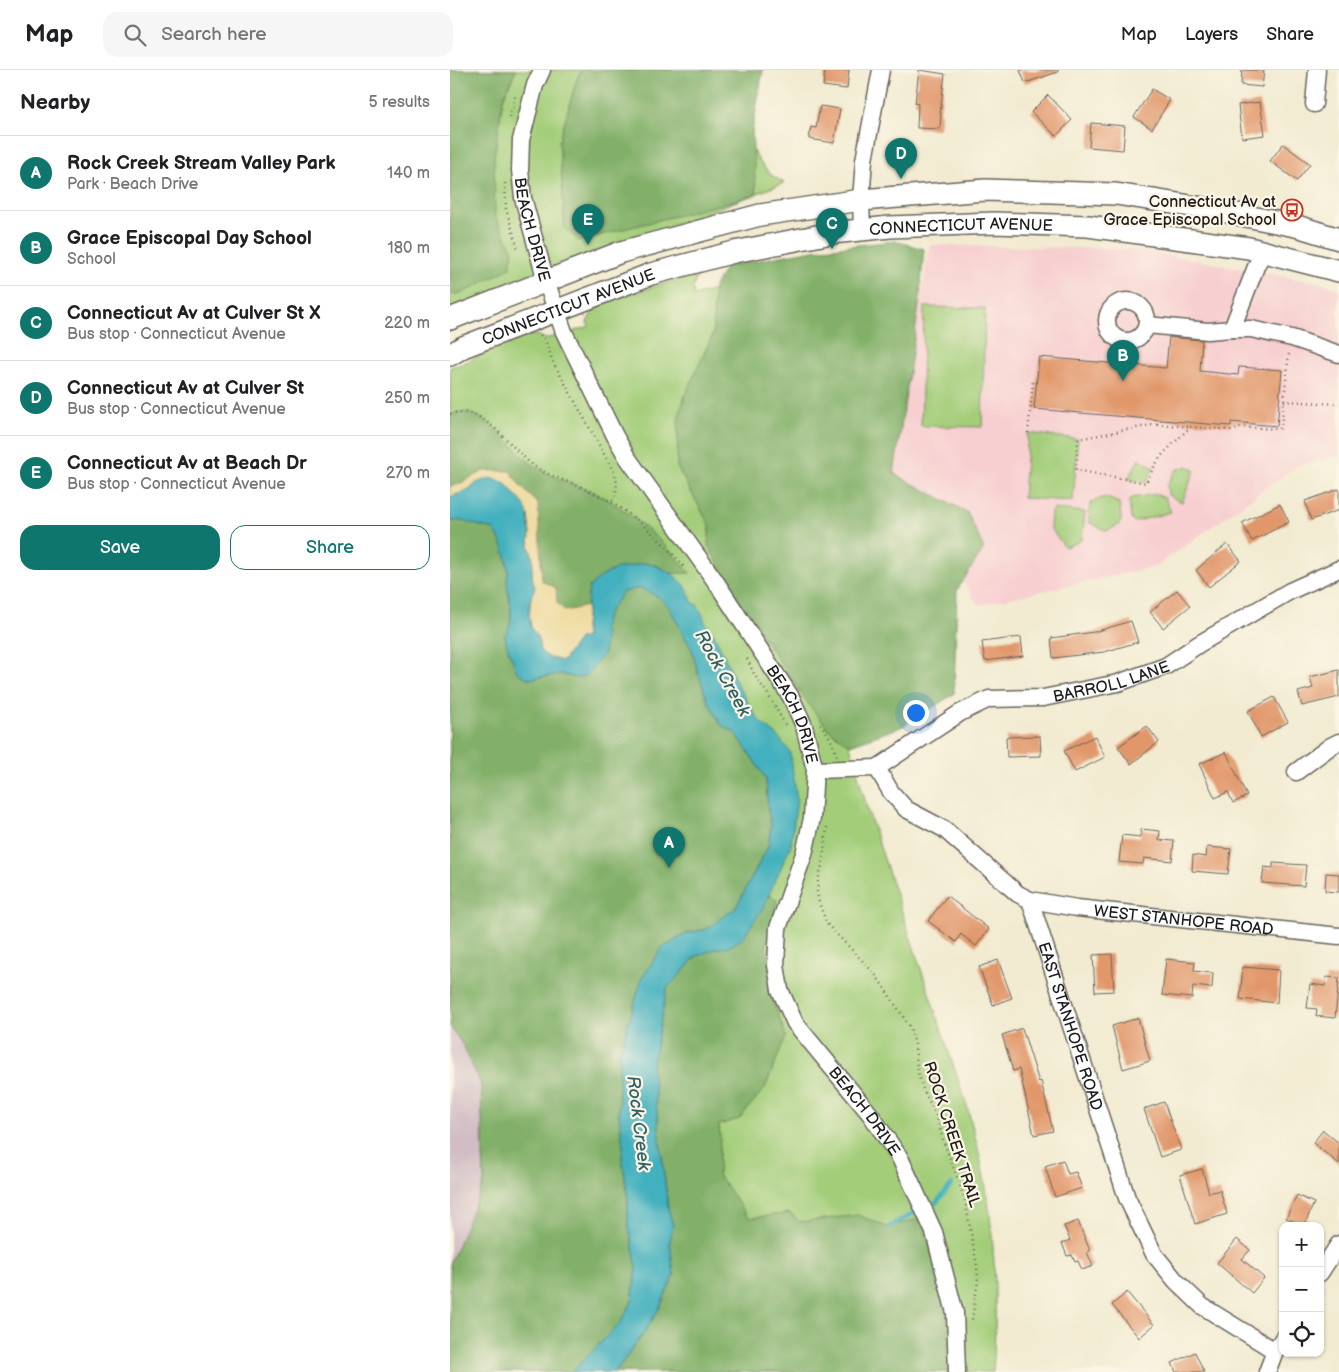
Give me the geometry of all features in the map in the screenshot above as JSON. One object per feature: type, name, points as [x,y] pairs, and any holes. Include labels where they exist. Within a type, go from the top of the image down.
[{"type":"main road","name":"CONNECTICUT AVENUE","points":[[450,319],[622,252],[760,215],[861,200],[984,190],[1116,194],[1222,211],[1300,228],[1339,239]]},
{"type":"main road","points":[[1264,252],[1272,222]]},
{"type":"main road","name":"CONNECTICUT AVENUE","points":[[450,355],[463,347],[651,274],[734,252],[832,233],[890,227],[994,223],[1088,226],[1249,248],[1339,271]]},
{"type":"street","name":"BEACH DRIVE","points":[[542,70],[535,85],[522,140],[520,170],[523,198],[546,281],[564,332],[615,436],[627,456],[716,582],[791,697],[804,726],[816,770],[812,818],[804,854],[778,928],[776,965],[780,990],[795,1023],[870,1114],[900,1158],[934,1232],[955,1313],[957,1372]]},
{"type":"street","points":[[862,230],[861,200],[864,160],[881,70]]},
{"type":"street","points":[[1314,104],[1317,70]]},
{"type":"street","points":[[1232,329],[1257,264],[1264,252]]},
{"type":"street","points":[[1147,325],[1208,331],[1251,329],[1292,338],[1339,354]]},
{"type":"street","name":"BARROLL LANE","points":[[877,768],[960,713],[989,699],[1043,698],[1118,683],[1166,666],[1199,644],[1290,591],[1339,569]]},
{"type":"street","points":[[1296,772],[1339,742]]},
{"type":"street","points":[[816,770],[877,768],[890,792],[906,809],[944,829],[1018,894],[1030,900]]},
{"type":"street","name":"WEST STANHOPE ROAD","points":[[1030,900],[1077,908],[1339,936]]},
{"type":"street","name":"EAST STANHOPE ROAD","points":[[1030,900],[1127,1198],[1154,1254],[1176,1281],[1202,1306],[1279,1344]]},
{"type":"street","points":[[1324,1267],[1339,1244]]},
{"type":"street","points":[[1267,1372],[1279,1344]]},
{"type":"path","points":[[538,335],[545,340],[553,362],[614,472],[617,479],[617,487],[612,502]]},
{"type":"path","points":[[1190,427],[1161,456],[1146,484],[1076,470],[1078,439],[1157,424],[1235,430],[1239,427],[1279,430],[1281,427],[1288,359]]},
{"type":"path","points":[[1028,434],[1033,381],[1036,381]]},
{"type":"path","points":[[1284,400],[1339,404]]},
{"type":"path","points":[[450,414],[466,412],[478,417],[495,429],[537,468],[612,502],[637,520],[657,538],[690,573]]},
{"type":"path","points":[[1157,424],[1160,420]]},
{"type":"path","points":[[746,657],[754,674],[785,724],[790,727]]},
{"type":"path","points":[[816,722],[822,725],[838,758]]},
{"type":"path","name":"ROCK CREEK TRAIL","points":[[827,820],[822,866],[818,880],[817,892],[819,903],[827,924],[875,974],[910,1027],[915,1044],[920,1080],[936,1115],[965,1200],[978,1280],[972,1324]]},
{"type":"shaded area","points":[[930,245],[1134,249],[1320,283],[1339,289],[1339,456],[1300,464],[1155,567],[978,605],[894,474]]},
{"type":"shaded area","points":[[450,996],[517,1108],[450,1286]]},
{"type":"green space","points":[[450,70],[755,70],[751,146],[759,161],[770,174],[784,183],[450,311]]},
{"type":"green space","points":[[450,70],[516,70],[503,99],[494,158],[495,216],[513,251],[510,268],[462,293],[450,295]]},
{"type":"green space","points":[[582,70],[763,70],[752,132],[756,195],[578,241],[565,229],[559,141],[577,78]]},
{"type":"green space","points":[[895,241],[924,249],[919,306],[894,474],[967,512],[984,548],[957,590],[954,694],[901,727],[850,745],[830,731],[810,706],[740,603],[708,545],[710,526],[677,467],[678,420],[685,395],[713,334],[714,286],[727,266],[814,250]]},
{"type":"green space","points":[[697,274],[693,289],[694,296],[762,276],[848,739],[868,811],[966,1103],[976,1139],[991,1222],[995,1307],[993,1372],[450,1372],[517,1108],[450,996],[450,367],[462,364],[521,336],[538,335],[545,339],[589,327],[587,322],[593,311],[607,301]]},
{"type":"green space","points":[[924,307],[985,308],[982,427],[921,426]]},
{"type":"green space","points":[[460,412],[472,414],[492,425],[535,466],[555,477],[605,498],[632,516],[657,538],[690,573],[671,573],[655,565],[644,563],[617,568],[589,587],[587,606],[565,611],[542,582],[538,504],[510,471],[484,471],[457,485],[450,486],[450,415]]},
{"type":"green space","points":[[1028,433],[1078,439],[1073,501],[1023,498]]},
{"type":"green space","points":[[1139,459],[1154,467],[1146,483],[1128,479]]},
{"type":"green space","points":[[1187,466],[1195,470],[1182,502],[1168,495],[1167,485],[1176,470]]},
{"type":"green space","points":[[1156,494],[1165,498],[1171,512],[1134,522],[1131,519],[1129,501],[1132,498]]},
{"type":"green space","points":[[1105,497],[1119,503],[1121,518],[1117,526],[1106,531],[1089,522],[1090,503]]},
{"type":"green space","points":[[1053,509],[1085,512],[1082,539],[1065,547],[1050,528]]},
{"type":"green space","points":[[458,520],[493,529],[504,548],[511,609],[511,622],[505,635],[506,643],[518,672],[529,679],[560,674],[577,678],[603,629],[608,613],[623,592],[640,588],[659,597],[669,607],[692,650],[708,701],[721,725],[736,733],[766,779],[771,825],[768,847],[735,910],[707,929],[688,933],[662,948],[642,979],[619,1054],[619,1114],[623,1145],[622,1158],[628,1199],[628,1223],[637,1268],[632,1302],[620,1323],[572,1372],[450,1372],[450,1264],[484,1182],[481,1085],[464,1047],[450,1026],[450,522]]},
{"type":"green space","points":[[769,895],[777,900],[766,946],[772,998],[786,1036],[765,1088],[739,1119],[719,1125],[718,1175],[749,1218],[790,1213],[800,1222],[858,1215],[887,1227],[922,1218],[947,1308],[950,1372],[615,1372],[642,1336],[659,1309],[674,1275],[670,1242],[673,1225],[668,1208],[652,1068],[667,988],[696,956],[730,946],[763,908]]},
{"type":"sand","points":[[484,471],[510,471],[538,504],[542,581],[556,588],[557,603],[565,611],[587,606],[586,637],[563,661],[550,658],[540,651],[538,639],[532,630],[529,619],[531,595],[535,588],[532,577],[533,559],[529,545],[528,515],[476,483],[469,490],[450,497],[450,486],[457,485]]},
{"type":"water","name":"Rock Creek","points":[[490,478],[504,482],[524,504],[528,515],[529,545],[533,559],[532,577],[535,588],[529,609],[532,630],[539,642],[540,651],[550,658],[563,661],[579,639],[586,637],[585,628],[589,587],[601,577],[617,568],[644,563],[655,565],[671,573],[685,585],[693,603],[698,605],[706,624],[714,634],[738,686],[760,722],[776,734],[790,752],[797,799],[791,845],[763,908],[742,939],[730,946],[696,956],[667,988],[652,1068],[668,1208],[673,1225],[670,1242],[674,1275],[659,1309],[642,1336],[615,1372],[572,1372],[620,1323],[632,1302],[637,1268],[628,1223],[628,1199],[622,1158],[623,1145],[619,1114],[619,1054],[642,978],[662,948],[688,933],[707,929],[735,909],[768,847],[771,825],[766,779],[736,733],[721,725],[708,701],[692,650],[669,607],[659,597],[640,588],[623,592],[608,613],[603,629],[605,633],[604,653],[586,676],[577,678],[560,674],[529,679],[517,672],[506,643],[505,635],[511,622],[511,609],[507,581],[507,564],[501,543],[493,529],[458,520],[450,522],[450,497],[469,490],[476,483]]},
{"type":"building","points":[[825,70],[849,70],[847,89],[823,86]]},
{"type":"building","points":[[919,70],[945,74],[940,129],[917,128],[918,104],[915,103]]},
{"type":"building","points":[[1020,70],[1058,70],[1058,72],[1025,83]]},
{"type":"building","points":[[1242,70],[1264,70],[1262,87],[1241,85]]},
{"type":"building","points":[[1152,89],[1170,100],[1152,129],[1134,117]]},
{"type":"building","points":[[1048,95],[1072,120],[1056,136],[1031,112]]},
{"type":"building","points":[[1260,102],[1265,135],[1242,138],[1238,105]]},
{"type":"building","points":[[820,106],[840,109],[834,143],[809,139],[811,127],[816,128]]},
{"type":"building","points":[[1091,123],[1125,126],[1123,150],[1089,147]]},
{"type":"building","points":[[1283,144],[1310,164],[1297,181],[1270,161]]},
{"type":"building","points":[[1169,337],[1202,340],[1200,371],[1238,375],[1239,367],[1282,370],[1277,426],[1231,422],[1231,426],[1034,409],[1039,357],[1166,368]]},
{"type":"building","points":[[1339,489],[1339,510],[1311,520],[1305,501]]},
{"type":"building","points":[[1280,504],[1289,522],[1252,541],[1242,523]]},
{"type":"building","points":[[1227,544],[1241,561],[1209,587],[1196,570]]},
{"type":"building","points":[[1177,590],[1190,606],[1163,628],[1150,612]]},
{"type":"building","points":[[1131,621],[1138,642],[1104,652],[1053,658],[1051,638],[1094,632]]},
{"type":"building","points":[[1021,637],[1023,656],[985,661],[982,642]]},
{"type":"building","points":[[1339,670],[1339,697],[1302,706],[1298,692],[1313,688],[1310,677]]},
{"type":"building","points":[[1274,697],[1288,722],[1261,737],[1248,711]]},
{"type":"building","points":[[1147,726],[1159,742],[1131,764],[1118,747]]},
{"type":"building","points":[[1040,736],[1041,756],[1007,757],[1006,737]]},
{"type":"building","points":[[1095,736],[1105,757],[1075,772],[1064,751]]},
{"type":"building","points":[[1226,752],[1247,796],[1233,803],[1228,792],[1215,798],[1199,764]]},
{"type":"building","points":[[1141,829],[1160,831],[1159,840],[1174,841],[1172,861],[1144,858],[1143,864],[1119,862],[1122,835],[1140,837]]},
{"type":"building","points":[[1207,847],[1231,849],[1228,874],[1192,871],[1193,855],[1206,857]]},
{"type":"building","points":[[1273,863],[1306,865],[1304,886],[1262,883],[1264,867],[1273,868]]},
{"type":"building","points":[[1326,873],[1339,874],[1339,892],[1325,891]]},
{"type":"building","points":[[947,896],[989,929],[976,946],[961,934],[956,942],[928,921]]},
{"type":"building","points":[[1112,954],[1114,991],[1095,992],[1093,955]]},
{"type":"building","points":[[1166,959],[1195,962],[1194,971],[1213,973],[1212,988],[1193,986],[1192,998],[1162,995]]},
{"type":"building","points":[[998,960],[1012,998],[993,1005],[979,967]]},
{"type":"building","points":[[1243,967],[1279,970],[1277,1003],[1240,999]]},
{"type":"building","points":[[1326,977],[1339,978],[1335,1018],[1316,1016],[1317,1009],[1307,1008],[1310,984],[1325,986]]},
{"type":"building","points":[[1138,1018],[1150,1061],[1123,1069],[1112,1026]]},
{"type":"building","points":[[1022,1028],[1039,1082],[1041,1081],[1053,1131],[1034,1135],[1019,1069],[1013,1071],[1002,1035]]},
{"type":"building","points":[[1164,1102],[1181,1150],[1160,1157],[1144,1109]]},
{"type":"building","points":[[1323,1130],[1339,1143],[1339,1164],[1313,1143]]},
{"type":"building","points":[[1063,1160],[1068,1174],[1076,1172],[1082,1188],[1055,1197],[1045,1166]]},
{"type":"building","points":[[1202,1169],[1209,1193],[1220,1190],[1227,1214],[1195,1224],[1180,1175]]},
{"type":"building","points":[[1297,1195],[1314,1203],[1306,1222],[1295,1222],[1286,1218]]},
{"type":"building","points":[[1078,1221],[1090,1251],[1087,1252],[1093,1266],[1082,1270],[1078,1261],[1075,1262],[1072,1255],[1067,1256],[1062,1243],[1070,1240],[1064,1226]]},
{"type":"building","points":[[1237,1239],[1250,1250],[1242,1259],[1264,1278],[1252,1293],[1217,1263]]},
{"type":"building","points":[[1127,1292],[1154,1325],[1139,1338],[1112,1305]]},
{"type":"building","points":[[1195,1352],[1204,1372],[1176,1372],[1172,1363]]},
{"type":"waterway","points":[[936,1203],[952,1184]]},
{"type":"waterway","points":[[890,1226],[916,1212]]},
{"type":"place","name":"Connecticut Av at Culver St","points":[[901,179]]},
{"type":"place","name":"Connecticut Av at Grace Episcopal School","points":[[1292,210]]},
{"type":"place","name":"Connecticut Av at Beach Dr","points":[[588,245]]},
{"type":"place","name":"Connecticut Av at Culver St X","points":[[832,249]]},
{"type":"place","name":"Grace Episcopal Day School","points":[[1123,381]]},
{"type":"place","name":"Rock Creek Stream Valley Park","points":[[669,868]]}]
